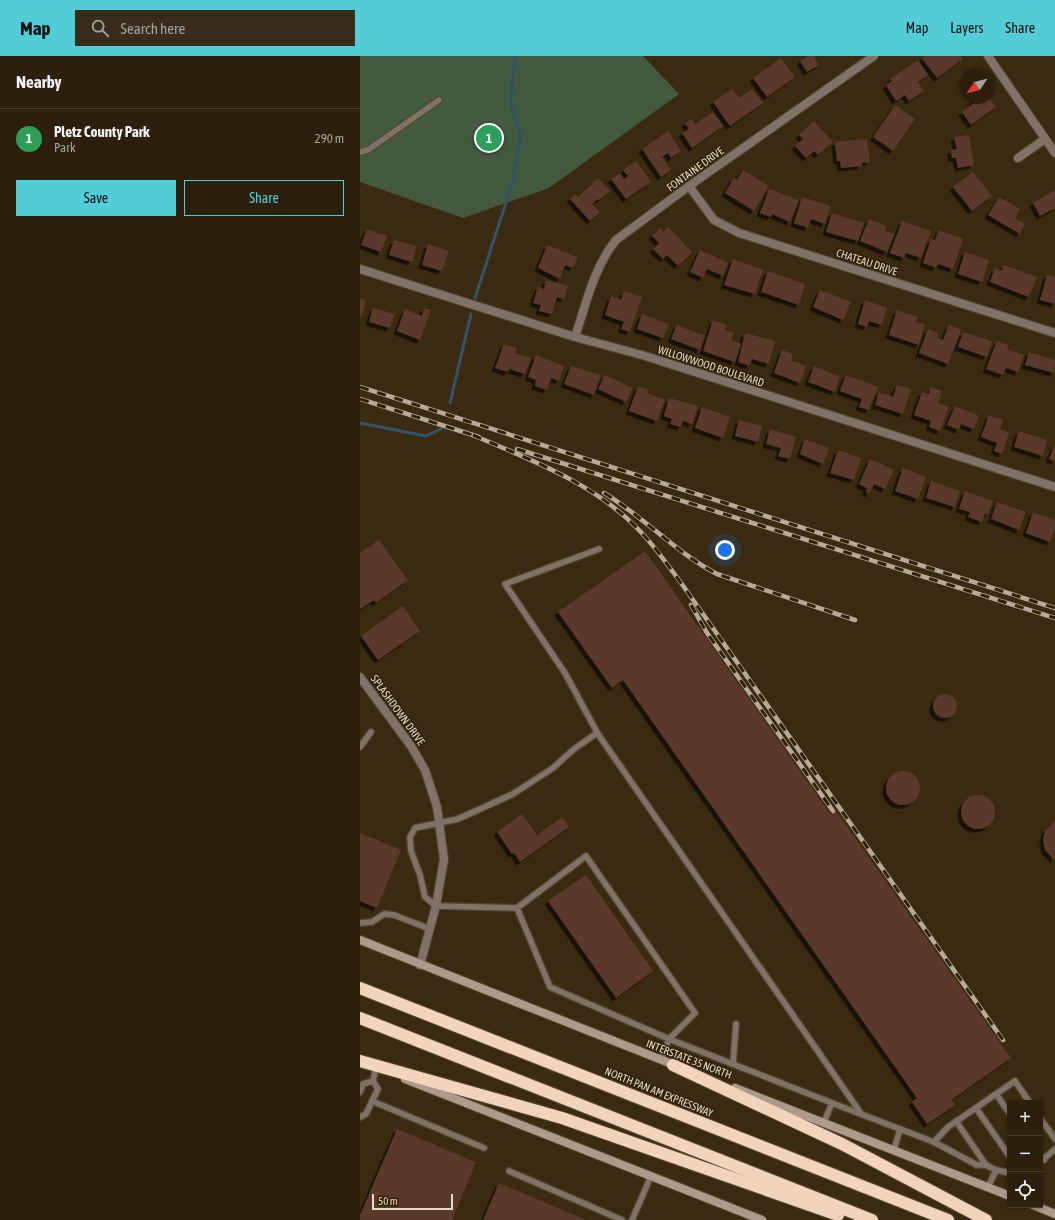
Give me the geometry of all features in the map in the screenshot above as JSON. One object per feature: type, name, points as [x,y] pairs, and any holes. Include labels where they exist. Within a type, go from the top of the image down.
[{"type":"highway","name":"NORTH PAN AM EXPRESSWAY","points":[[360,988],[948,1220]]},
{"type":"highway","points":[[360,1018],[872,1220]]},
{"type":"highway","points":[[360,1061],[562,1118],[851,1220]]},
{"type":"highway","points":[[673,1065],[842,1144],[986,1220]]},
{"type":"main road","name":"INTERSTATE 35 NORTH","points":[[360,940],[673,1065],[824,1122],[1007,1195]]},
{"type":"main road","points":[[360,1061],[762,1220]]},
{"type":"main road","points":[[1040,1208],[1055,1214]]},
{"type":"street","name":"FONTAINE DRIVE","points":[[575,337],[592,284],[608,249],[616,240],[689,186],[874,56]]},
{"type":"street","points":[[988,56],[1055,153]]},
{"type":"street","points":[[1018,158],[1045,139]]},
{"type":"street","name":"CHATEAU DRIVE","points":[[689,186],[714,220],[739,233],[1055,333]]},
{"type":"street","name":"WILLOWWOOD BOULEVARD","points":[[360,269],[575,337],[642,355],[1055,487]]},
{"type":"street","name":"SPLASHDOWN DRIVE","points":[[361,682],[411,746],[432,788],[439,822],[444,859],[436,906],[420,965]]},
{"type":"lane","points":[[360,152],[368,150],[439,100]]},
{"type":"lane","points":[[600,549],[505,584],[565,673],[597,732],[860,1112]]},
{"type":"lane","points":[[360,747],[371,732]]},
{"type":"lane","points":[[597,732],[574,749],[554,768],[513,794],[458,819],[415,828],[410,837],[411,851],[425,897],[436,906],[517,908],[586,856],[695,1013],[669,1039],[661,1060]]},
{"type":"lane","points":[[517,908],[550,987],[669,1039],[934,1142],[977,1165],[986,1165],[996,1170],[1007,1172]]},
{"type":"lane","points":[[360,923],[372,922],[384,914],[430,928]]},
{"type":"lane","points":[[733,1064],[736,1024]]},
{"type":"lane","points":[[360,1117],[366,1114],[378,1089],[374,1081],[376,1067]]},
{"type":"lane","points":[[360,1092],[364,1084],[374,1081]]},
{"type":"lane","points":[[934,1142],[948,1127],[1015,1081],[1028,1100]]},
{"type":"lane","points":[[996,1094],[1007,1110]]},
{"type":"lane","points":[[372,1101],[484,1148]]},
{"type":"lane","points":[[824,1122],[832,1103]]},
{"type":"lane","points":[[976,1108],[1007,1153]]},
{"type":"lane","points":[[956,1121],[986,1165]]},
{"type":"lane","points":[[1043,1122],[1055,1140]]},
{"type":"lane","points":[[894,1150],[900,1129]]},
{"type":"lane","points":[[1043,1158],[1055,1149]]},
{"type":"lane","points":[[988,1187],[996,1170]]},
{"type":"lane","points":[[509,1171],[622,1220]]},
{"type":"lane","points":[[632,1220],[651,1176]]},
{"type":"green space","points":[[360,56],[643,56],[679,94],[549,188],[463,218],[360,182]]},
{"type":"building","points":[[808,56],[816,56],[814,57],[819,65],[807,72],[800,61]]},
{"type":"building","points":[[925,56],[961,56],[963,59],[937,78],[922,58]]},
{"type":"building","points":[[781,58],[795,77],[767,97],[753,78]]},
{"type":"building","points":[[918,60],[928,75],[918,82],[924,91],[909,101],[905,95],[896,101],[886,85],[892,81],[890,79]]},
{"type":"building","points":[[732,89],[739,98],[752,89],[763,103],[730,126],[713,102]]},
{"type":"building","points":[[973,104],[994,104],[996,107],[971,125],[962,112]]},
{"type":"building","points":[[895,105],[915,119],[893,151],[873,137]]},
{"type":"building","points":[[713,112],[723,126],[692,148],[682,133],[689,129],[685,123],[692,119],[695,124]]},
{"type":"building","points":[[814,121],[833,142],[818,155],[814,151],[806,158],[795,146],[803,139],[799,135]]},
{"type":"building","points":[[668,131],[681,151],[671,158],[668,153],[662,157],[671,170],[661,177],[642,149]]},
{"type":"building","points":[[969,135],[974,165],[958,168],[956,158],[952,158],[951,150],[957,149],[954,137]]},
{"type":"building","points":[[867,139],[870,162],[862,163],[862,166],[841,168],[840,161],[837,161],[835,142]]},
{"type":"building","points":[[636,161],[651,182],[626,199],[611,179],[620,173],[624,179],[628,176],[623,170]]},
{"type":"building","points":[[743,170],[769,186],[754,211],[725,193],[734,177],[737,180]]},
{"type":"building","points":[[973,172],[992,196],[972,211],[953,187]]},
{"type":"building","points":[[598,178],[610,191],[592,204],[600,212],[590,221],[570,199],[575,194],[578,197]]},
{"type":"building","points":[[769,189],[799,200],[790,222],[772,214],[771,217],[760,213]]},
{"type":"building","points":[[1055,190],[1055,208],[1040,216],[1033,203]]},
{"type":"building","points":[[802,197],[831,206],[825,224],[811,219],[808,228],[794,223]]},
{"type":"building","points":[[999,197],[1020,209],[1015,218],[1025,224],[1020,234],[988,215]]},
{"type":"building","points":[[832,213],[864,223],[858,241],[826,232]]},
{"type":"building","points":[[869,219],[886,226],[885,231],[894,234],[887,252],[860,241]]},
{"type":"building","points":[[902,221],[931,231],[921,258],[906,253],[904,258],[890,253]]},
{"type":"building","points":[[668,227],[692,252],[678,266],[667,255],[663,259],[653,249],[659,243],[652,236],[660,228],[663,232]]},
{"type":"building","points":[[367,229],[387,236],[381,252],[361,245]]},
{"type":"building","points":[[939,230],[963,239],[953,269],[938,264],[936,268],[923,263],[931,239],[935,240]]},
{"type":"building","points":[[394,240],[417,246],[412,262],[389,255]]},
{"type":"building","points":[[428,244],[449,251],[442,271],[422,265]]},
{"type":"building","points":[[547,245],[578,257],[573,268],[565,265],[560,279],[538,268]]},
{"type":"building","points":[[700,250],[728,263],[723,276],[707,269],[703,278],[690,272]]},
{"type":"building","points":[[965,252],[989,260],[982,282],[958,274]]},
{"type":"building","points":[[733,259],[763,270],[755,294],[724,285]]},
{"type":"building","points":[[1004,265],[1037,277],[1029,297],[990,282],[995,268],[1002,271]]},
{"type":"building","points":[[768,271],[805,284],[799,305],[761,292]]},
{"type":"building","points":[[1047,275],[1055,277],[1055,304],[1040,300]]},
{"type":"building","points":[[546,280],[568,286],[564,299],[557,297],[552,314],[539,311],[541,305],[533,303],[538,287],[544,289]]},
{"type":"building","points":[[820,290],[851,302],[843,320],[813,307]]},
{"type":"building","points":[[624,291],[642,297],[630,332],[621,329],[624,322],[605,315],[611,296],[621,300]]},
{"type":"building","points":[[360,298],[366,300],[362,316],[360,316]]},
{"type":"building","points":[[865,300],[887,308],[882,325],[869,321],[867,327],[858,324]]},
{"type":"building","points":[[373,308],[395,314],[390,328],[369,322]]},
{"type":"building","points":[[424,308],[431,310],[420,340],[397,331],[405,309],[422,316]]},
{"type":"building","points":[[897,310],[918,317],[916,322],[925,324],[919,345],[889,335]]},
{"type":"building","points":[[642,314],[669,324],[663,338],[637,329]]},
{"type":"building","points":[[713,320],[727,325],[725,330],[734,333],[731,340],[741,344],[735,362],[703,351]]},
{"type":"building","points":[[677,325],[705,336],[700,350],[671,339]]},
{"type":"building","points":[[949,325],[961,330],[948,364],[919,353],[928,329],[938,333],[937,338],[943,340]]},
{"type":"building","points":[[963,332],[992,341],[987,357],[958,347]]},
{"type":"building","points":[[745,333],[775,341],[769,364],[752,359],[750,366],[738,362]]},
{"type":"building","points":[[997,341],[1008,345],[1007,349],[1024,355],[1018,372],[1006,368],[1003,375],[986,369]]},
{"type":"building","points":[[504,344],[517,348],[515,353],[531,358],[525,374],[509,369],[508,372],[495,368]]},
{"type":"building","points":[[782,350],[793,354],[791,360],[806,366],[800,383],[774,373]]},
{"type":"building","points":[[1029,352],[1055,360],[1054,373],[1025,365]]},
{"type":"building","points":[[536,355],[564,366],[559,381],[551,378],[547,390],[535,386],[536,380],[528,377]]},
{"type":"building","points":[[571,366],[601,375],[594,395],[564,384]]},
{"type":"building","points":[[814,366],[840,377],[835,392],[808,382]]},
{"type":"building","points":[[605,375],[633,388],[626,402],[598,389]]},
{"type":"building","points":[[846,375],[878,387],[869,410],[859,407],[862,399],[840,391]]},
{"type":"building","points":[[897,385],[911,389],[903,414],[875,405],[879,392],[893,397]]},
{"type":"building","points":[[638,386],[648,390],[647,393],[665,400],[657,421],[629,411]]},
{"type":"building","points":[[931,387],[942,391],[938,403],[949,407],[940,431],[929,427],[931,421],[914,415],[922,392],[929,394]]},
{"type":"building","points":[[669,398],[698,406],[692,424],[683,421],[681,427],[670,424],[672,419],[664,416]]},
{"type":"building","points":[[955,406],[979,416],[974,429],[961,424],[959,430],[947,425]]},
{"type":"building","points":[[702,407],[730,417],[723,438],[695,428]]},
{"type":"building","points":[[989,415],[1003,420],[1000,429],[1009,433],[1002,454],[994,451],[997,443],[981,437]]},
{"type":"building","points":[[739,420],[762,426],[758,442],[735,436]]},
{"type":"building","points":[[770,429],[796,437],[790,459],[778,456],[781,448],[766,444]]},
{"type":"building","points":[[1019,431],[1047,440],[1043,456],[1014,447]]},
{"type":"building","points":[[805,439],[829,448],[823,464],[800,454]]},
{"type":"building","points":[[1055,444],[1055,461],[1049,459]]},
{"type":"building","points":[[838,450],[861,458],[854,480],[830,473]]},
{"type":"building","points":[[870,459],[894,470],[885,489],[874,484],[869,494],[866,492],[867,488],[859,484]]},
{"type":"building","points":[[903,468],[926,477],[918,499],[895,491]]},
{"type":"building","points":[[931,481],[960,491],[955,507],[926,498]]},
{"type":"building","points":[[965,491],[993,501],[988,514],[985,513],[982,522],[968,517],[970,512],[959,509]]},
{"type":"building","points":[[997,502],[1026,512],[1019,530],[991,519]]},
{"type":"building","points":[[1033,512],[1055,520],[1055,529],[1050,542],[1026,533]]},
{"type":"building","points":[[379,540],[408,580],[376,603],[374,600],[360,609],[360,553]]},
{"type":"building","points":[[645,551],[831,815],[836,811],[1011,1058],[951,1100],[955,1105],[927,1124],[912,1102],[917,1098],[623,680],[612,688],[558,612]]},
{"type":"building","points":[[403,606],[420,631],[378,660],[361,636]]},
{"type":"building","points":[[945,694],[954,697],[957,706],[954,715],[945,718],[936,715],[933,706],[936,697]]},
{"type":"building","points":[[903,771],[915,776],[920,788],[915,800],[903,805],[891,800],[886,788],[891,776]]},
{"type":"building","points":[[978,795],[990,800],[995,812],[990,824],[978,829],[966,824],[961,812],[966,800]]},
{"type":"building","points":[[522,814],[537,835],[562,817],[569,827],[520,862],[514,853],[512,854],[497,832]]},
{"type":"building","points":[[1055,820],[1055,861],[1045,850],[1043,840],[1045,831]]},
{"type":"building","points":[[360,833],[401,850],[377,908],[360,901]]},
{"type":"building","points":[[586,875],[653,971],[616,998],[548,901]]},
{"type":"building","points":[[397,1129],[476,1162],[452,1220],[360,1220],[360,1215]]},
{"type":"building","points":[[499,1183],[586,1220],[483,1220]]},
{"type":"waterway","points":[[475,298],[513,181],[521,135],[511,105],[513,67],[516,56]]},
{"type":"waterway","points":[[450,403],[471,314]]},
{"type":"waterway","points":[[360,423],[426,436],[441,429]]},
{"type":"railway","points":[[360,387],[1055,608]]},
{"type":"railway","points":[[360,399],[479,437]]},
{"type":"railway","points":[[473,435],[538,463],[580,485],[619,512],[650,542],[684,587],[1003,1040]]},
{"type":"railway","points":[[517,449],[1055,618]]},
{"type":"railway","points":[[604,493],[619,502],[673,545],[717,574],[855,620]]},
{"type":"railway","points":[[691,605],[707,633],[833,811]]},
{"type":"place","name":"Pletz County Park","points":[[489,138]]}]
